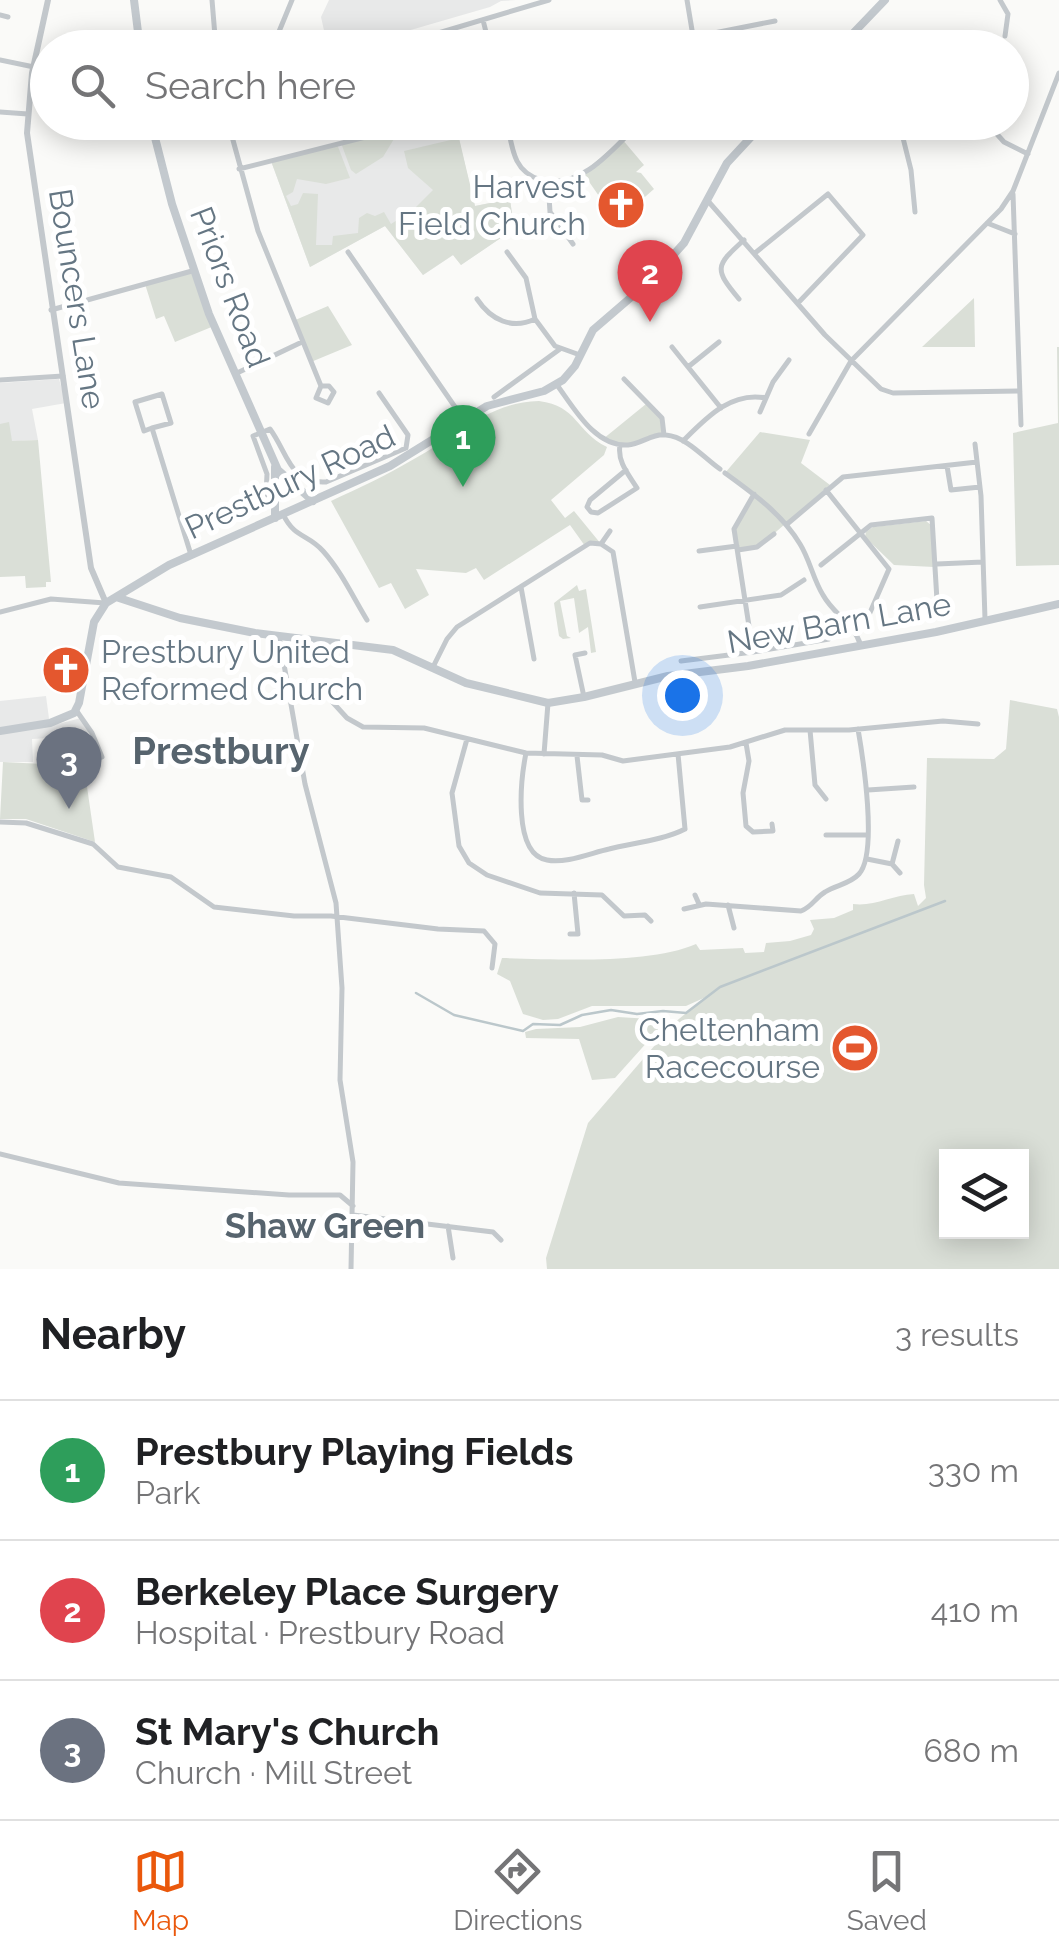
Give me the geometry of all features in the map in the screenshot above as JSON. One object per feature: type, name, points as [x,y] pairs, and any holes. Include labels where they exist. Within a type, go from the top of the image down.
[{"type":"main road","points":[[134,0],[138,30]]},
{"type":"main road","points":[[856,30],[884,0]]},
{"type":"main road","name":"Priors Road","points":[[155,140],[192,271],[235,374],[275,464],[285,480],[313,501]]},
{"type":"main road","points":[[557,385],[568,376],[593,330],[650,282],[690,235],[728,163],[748,140]]},
{"type":"main road","name":"Prestbury Road","points":[[106,603],[191,555],[390,466],[495,403],[557,385]]},
{"type":"main road","name":"Priors Road","points":[[275,464],[279,516]]},
{"type":"main road","name":"New Barn Lane","points":[[119,598],[193,621],[402,652],[476,687],[548,702],[584,697],[635,682],[861,646],[1059,604]]},
{"type":"main road","points":[[0,730],[60,720],[76,710],[94,622],[106,603]]},
{"type":"street","name":"Bouncers Lane","points":[[42,30],[48,0]]},
{"type":"street","points":[[212,0],[214,30]]},
{"type":"street","points":[[280,30],[292,0]]},
{"type":"street","points":[[449,30],[550,0]]},
{"type":"street","points":[[687,0],[693,30]]},
{"type":"street","points":[[1000,0],[1010,20],[1007,30]]},
{"type":"street","points":[[0,15],[8,16]]},
{"type":"street","points":[[483,20],[486,30]]},
{"type":"street","points":[[726,30],[775,21]]},
{"type":"street","points":[[0,60],[30,66]]},
{"type":"street","points":[[810,434],[851,361],[987,223],[1013,191],[1059,73]]},
{"type":"street","name":"Bouncers Lane","points":[[30,98],[27,134],[51,310],[95,585],[106,603]]},
{"type":"street","points":[[0,112],[28,114]]},
{"type":"street","points":[[232,140],[267,257],[321,386]]},
{"type":"street","points":[[239,169],[355,140]]},
{"type":"street","points":[[512,140],[521,168],[548,181],[565,180],[591,168],[621,140]]},
{"type":"street","points":[[904,140],[915,212]]},
{"type":"street","points":[[1002,140],[1028,154]]},
{"type":"street","points":[[548,181],[550,212],[572,244]]},
{"type":"street","points":[[1013,191],[1022,426]]},
{"type":"street","points":[[754,253],[828,194],[863,235],[798,304]]},
{"type":"street","points":[[708,201],[851,361],[888,393],[1020,391]]},
{"type":"street","points":[[987,223],[1015,234]]},
{"type":"street","points":[[739,299],[722,279],[720,269],[724,259],[744,240]]},
{"type":"street","points":[[348,252],[464,420]]},
{"type":"street","points":[[506,252],[526,278],[535,319],[560,349],[580,355]]},
{"type":"street","points":[[51,310],[192,271]]},
{"type":"street","points":[[477,299],[488,313],[506,323],[518,325],[535,319]]},
{"type":"street","points":[[235,374],[302,342]]},
{"type":"street","points":[[688,367],[719,342]]},
{"type":"street","points":[[672,347],[721,408]]},
{"type":"street","points":[[494,397],[560,349]]},
{"type":"street","points":[[760,412],[789,360]]},
{"type":"street","points":[[0,380],[64,376]]},
{"type":"street","points":[[624,379],[662,418],[664,434]]},
{"type":"street","points":[[517,380],[520,396]]},
{"type":"street","points":[[557,385],[598,435],[620,445],[664,434],[683,441],[763,501],[802,546],[826,601],[852,627],[861,646]]},
{"type":"street","points":[[266,495],[267,474],[253,440],[261,432],[273,432],[291,470],[310,482],[326,482],[408,446],[408,435],[379,393]]},
{"type":"street","points":[[162,394],[172,423],[152,428],[144,430],[135,402],[162,394]]},
{"type":"street","points":[[683,441],[721,408],[748,398],[766,398]]},
{"type":"street","points":[[152,428],[191,555]]},
{"type":"street","points":[[975,444],[986,622]]},
{"type":"street","points":[[620,445],[619,459],[626,470],[637,488],[598,512],[591,512],[588,507],[592,498],[626,470]]},
{"type":"street","points":[[786,525],[842,476],[977,462]]},
{"type":"street","points":[[947,466],[952,490],[980,487]]},
{"type":"street","points":[[826,489],[889,570],[865,624]]},
{"type":"street","points":[[753,652],[735,524],[754,494]]},
{"type":"street","points":[[279,516],[292,531],[316,543],[326,554],[367,620]]},
{"type":"street","points":[[821,565],[876,524],[930,518],[934,522],[938,616]]},
{"type":"street","points":[[601,544],[610,531]]},
{"type":"street","points":[[700,551],[757,546],[774,534]]},
{"type":"street","points":[[433,668],[453,631],[590,543],[601,544],[613,552],[635,682]]},
{"type":"street","points":[[937,564],[983,562]]},
{"type":"street","points":[[700,606],[781,595],[804,580]]},
{"type":"street","points":[[521,587],[534,659]]},
{"type":"street","points":[[0,612],[50,599],[106,603]]},
{"type":"street","points":[[280,636],[286,685],[337,918],[342,988],[340,1080],[353,1162],[351,1269]]},
{"type":"street","points":[[682,661],[829,638]]},
{"type":"street","points":[[584,697],[575,655],[585,652]]},
{"type":"street","points":[[286,685],[316,684],[359,726],[424,728],[526,753],[602,755],[626,762],[746,743],[770,732],[943,721],[978,724]]},
{"type":"street","points":[[544,755],[548,702]]},
{"type":"street","points":[[76,710],[92,732],[102,757]]},
{"type":"street","points":[[684,909],[699,904],[804,910],[822,894],[852,880],[867,859],[868,790],[858,729]]},
{"type":"street","points":[[810,730],[815,784],[826,799]]},
{"type":"street","points":[[468,739],[452,793],[459,846],[466,860],[482,873],[546,894],[602,895],[624,919],[648,918],[646,906]]},
{"type":"street","points":[[746,743],[746,826],[754,832],[773,831],[772,824]]},
{"type":"street","points":[[526,753],[521,790],[525,837],[530,850],[540,858],[563,859],[685,829]]},
{"type":"street","points":[[678,754],[685,829],[692,835]]},
{"type":"street","points":[[578,756],[582,800]]},
{"type":"street","points":[[868,790],[914,788]]},
{"type":"street","points":[[0,822],[26,822],[94,844],[118,867],[172,877],[214,907],[438,930],[484,931],[495,944],[492,968]]},
{"type":"street","points":[[826,834],[866,834]]},
{"type":"street","points":[[892,864],[898,842]]},
{"type":"street","points":[[867,859],[892,864],[900,873]]},
{"type":"street","points":[[574,893],[577,934]]},
{"type":"street","points":[[695,894],[699,904]]},
{"type":"street","points":[[728,905],[734,928]]},
{"type":"street","points":[[0,1154],[146,1186],[340,1195],[353,1186]]},
{"type":"street","points":[[340,1195],[353,1206]]},
{"type":"street","points":[[353,1215],[493,1232],[500,1240]]},
{"type":"street","points":[[448,1226],[452,1258]]},
{"type":"shaded area","points":[[329,0],[516,0],[501,1],[411,30],[324,30],[321,17]]},
{"type":"shaded area","points":[[356,140],[459,140],[475,206],[510,199],[514,229],[461,265],[453,255],[423,275],[385,226],[310,267],[271,161]]},
{"type":"shaded area","points":[[393,140],[383,157],[356,174],[341,143]]},
{"type":"shaded area","points":[[459,140],[475,206],[510,199],[514,229],[461,265],[453,255],[423,275],[385,226],[310,267],[271,161],[337,144],[350,178],[326,184],[297,179],[293,192],[286,196],[291,206],[298,204],[303,193],[318,194],[316,245],[332,245],[333,236],[358,233],[359,218],[367,213],[375,216],[384,212],[391,224],[433,190],[408,168],[404,151]]},
{"type":"shaded area","points":[[623,140],[644,165],[636,172],[654,189],[638,203],[629,200],[618,186],[601,199],[583,173]]},
{"type":"shaded area","points":[[192,271],[214,326],[175,342],[164,316],[156,319],[145,284]]},
{"type":"shaded area","points":[[974,298],[975,347],[922,347]]},
{"type":"shaded area","points":[[328,306],[352,345],[311,362],[293,321]]},
{"type":"shaded area","points":[[1059,347],[1059,565],[1016,566],[1013,433],[1058,423]]},
{"type":"shaded area","points":[[59,379],[66,403],[32,409],[38,440],[0,442],[0,383]]},
{"type":"shaded area","points":[[539,401],[562,408],[607,447],[604,455],[551,500],[565,518],[574,511],[601,544],[585,546],[570,525],[484,580],[476,568],[466,573],[416,569],[429,595],[405,609],[391,583],[379,588],[331,501],[404,465],[489,414],[504,407]]},
{"type":"shaded area","points":[[646,404],[662,418],[664,435],[629,445],[603,439]]},
{"type":"shaded area","points":[[9,422],[12,441],[38,440],[51,582],[46,582],[46,587],[26,588],[25,576],[0,577],[0,424]]},
{"type":"shaded area","points":[[760,432],[810,440],[801,463],[830,485],[762,544],[738,550],[734,529],[754,495],[725,473]]},
{"type":"shaded area","points":[[926,521],[931,525],[934,567],[894,565],[865,537],[873,527]]},
{"type":"shaded area","points":[[577,585],[579,591],[586,589],[596,652],[591,653],[588,627],[579,633],[574,598],[560,601],[567,636],[571,638],[559,636],[554,603]]},
{"type":"shaded area","points":[[46,696],[50,726],[81,718],[89,732],[32,739],[33,762],[0,762],[0,701]]},
{"type":"shaded area","name":"Cheltenham Racecourse","points":[[1010,700],[1057,709],[1059,1269],[547,1269],[546,1258],[588,1123],[674,1023],[706,997],[686,1006],[592,1006],[558,1019],[543,1020],[523,1014],[510,981],[497,974],[502,958],[627,958],[696,944],[700,950],[743,948],[745,953],[764,952],[766,943],[811,935],[814,929],[810,920],[834,918],[853,910],[853,904],[914,894],[918,906],[926,898],[927,758],[994,759],[1006,749]]},
{"type":"shaded area","points":[[3,762],[84,766],[95,842],[26,819],[0,819]]},
{"type":"shaded area","points":[[618,1017],[667,1020],[615,1078],[592,1080],[579,1039],[526,1038],[525,1032],[536,1029],[580,1027]]},
{"type":"waterway","points":[[416,993],[454,1015],[523,1031],[533,1024],[560,1025],[582,1015],[611,1010],[686,1013],[720,987],[945,901]]},
{"type":"place","name":"Harvest Field Church","points":[[621,205]]},
{"type":"place","name":"Berkeley Place Surgery","points":[[650,322]]},
{"type":"place","name":"Prestbury Playing Fields","points":[[463,487]]},
{"type":"place","name":"Prestbury United Reformed Church","points":[[66,670]]},
{"type":"place","name":"St Mary's Church","points":[[69,809]]},
{"type":"place","name":"Cheltenham Racecourse","points":[[855,1048]]},
{"type":"district","name":"Prestbury","points":[[221,751]]},
{"type":"district","name":"Shaw Green","points":[[325,1226]]}]
